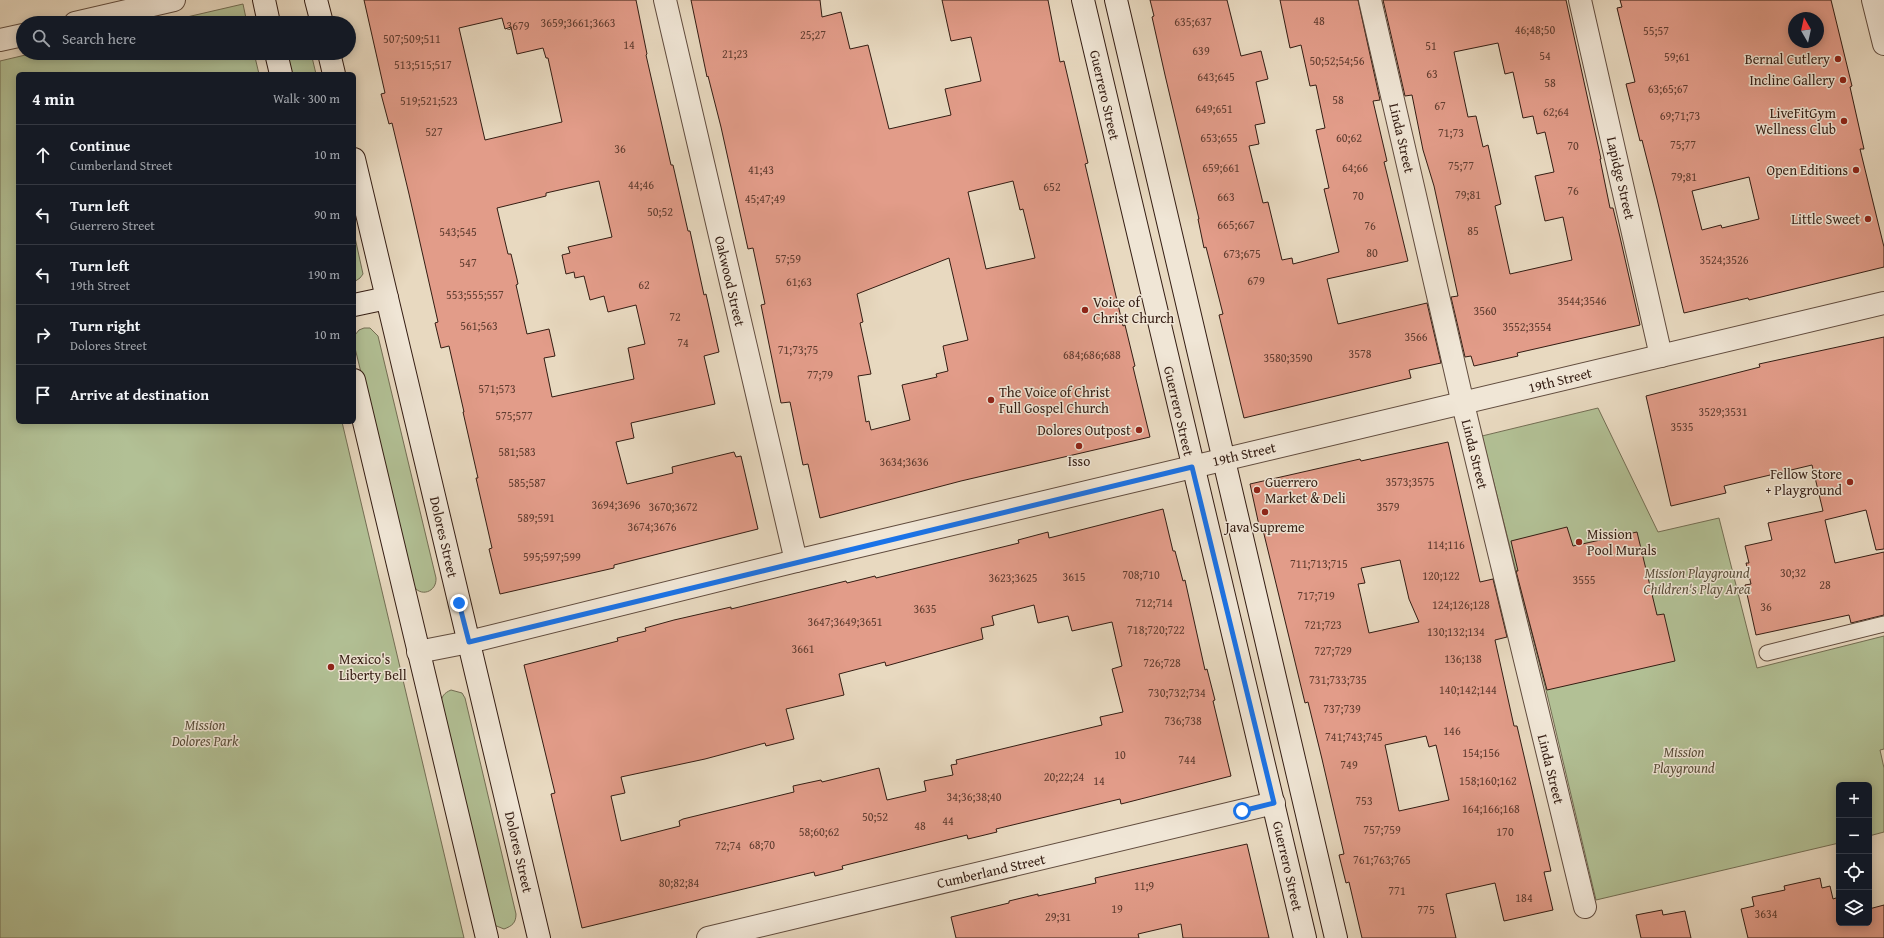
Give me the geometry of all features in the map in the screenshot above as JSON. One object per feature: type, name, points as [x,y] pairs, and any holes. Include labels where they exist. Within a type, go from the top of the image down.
[{"type":"street","points":[[105,16],[174,0]]},
{"type":"street","points":[[264,0],[267,16]]},
{"type":"street","points":[[316,0],[320,16]]},
{"type":"street","name":"Oakwood Street","points":[[665,0],[796,562]]},
{"type":"street","name":"Guerrero Street","points":[[1083,0],[1192,467],[1274,803],[1305,938]]},
{"type":"street","points":[[1116,0],[1336,938]]},
{"type":"street","name":"Linda Street","points":[[1370,0],[1463,404],[1585,907]]},
{"type":"street","name":"Lapidge Street","points":[[1580,0],[1661,356]]},
{"type":"street","points":[[1873,0],[1884,44]]},
{"type":"street","points":[[0,40],[16,37]]},
{"type":"street","points":[[278,60],[281,72]]},
{"type":"street","points":[[331,60],[334,72]]},
{"type":"street","name":"Dolores Street","points":[[356,167],[539,938]]},
{"type":"street","points":[[356,305],[387,298]]},
{"type":"street","name":"19th Street","points":[[418,652],[469,642],[1223,459],[1463,404],[1884,303]]},
{"type":"street","points":[[356,388],[487,938]]},
{"type":"street","name":"Cumberland Street","points":[[708,938],[1274,803]]},
{"type":"lane","points":[[1767,653],[1884,624]]},
{"type":"green space","points":[[243,4],[246,16],[191,16]]},
{"type":"green space","name":"Mission Dolores Park","points":[[16,57],[16,60],[256,60],[259,72],[16,72],[16,424],[342,424],[464,938],[0,938],[0,61]]},
{"type":"green space","points":[[287,60],[313,60],[316,72],[290,72]]},
{"type":"green space","points":[[356,242],[363,274],[356,281]]},
{"type":"green space","points":[[370,328],[378,336],[436,578],[434,587],[428,592],[420,591],[413,585],[356,352],[356,334],[359,330]]},
{"type":"green space","name":"Mission Playground","points":[[1598,408],[1658,532],[1719,518],[1757,668],[1884,636],[1884,749],[1880,750],[1884,768],[1884,832],[1872,835],[1872,782],[1836,782],[1836,844],[1596,900],[1548,698],[1482,436]]},
{"type":"green space","points":[[451,690],[462,693],[465,698],[516,914],[513,924],[504,929],[494,925],[440,704],[444,695]]},
{"type":"building","points":[[364,0],[636,0],[646,55],[671,165],[673,165],[688,231],[690,231],[704,295],[706,294],[719,352],[704,356],[715,404],[631,423],[634,438],[616,442],[627,484],[673,473],[672,467],[734,452],[736,457],[741,456],[758,529],[614,565],[614,568],[500,594],[489,549],[492,548],[476,478],[478,478],[449,346],[441,348],[435,323],[438,322],[409,194],[392,123],[389,124],[381,94],[385,93]],"holes":[[[502,18],[505,29],[511,27],[517,54],[543,48],[546,58],[548,58],[562,122],[485,140],[459,28]],[[599,181],[612,237],[568,247],[570,253],[562,255],[566,274],[574,272],[575,278],[584,276],[590,300],[604,296],[608,312],[636,305],[645,344],[628,348],[634,379],[552,397],[544,358],[555,356],[549,329],[527,334],[516,285],[518,284],[517,279],[511,254],[508,254],[497,208],[546,196],[546,193]]]},
{"type":"building","points":[[691,0],[820,0],[822,17],[841,12],[850,49],[868,45],[889,129],[951,115],[945,89],[981,81],[971,37],[951,41],[942,0],[1048,0],[1060,62],[1064,61],[1088,163],[1085,164],[1123,326],[1125,325],[1135,366],[1133,367],[1150,437],[961,481],[820,518],[808,464],[803,465],[790,402],[781,403],[761,305],[765,304],[753,248],[748,249],[721,127],[708,76],[707,77]],"holes":[[[1013,181],[1020,210],[1023,209],[1035,258],[986,269],[968,192]],[[949,258],[968,340],[943,346],[948,371],[936,374],[937,377],[902,385],[910,420],[871,430],[869,421],[866,422],[858,376],[871,374],[860,323],[863,322],[857,294]]]},
{"type":"building","points":[[1150,0],[1227,0],[1241,56],[1261,51],[1268,79],[1256,82],[1265,123],[1255,125],[1259,144],[1249,146],[1263,203],[1268,202],[1282,260],[1292,258],[1293,264],[1339,252],[1324,189],[1329,188],[1316,130],[1325,128],[1316,85],[1310,86],[1301,45],[1290,48],[1280,0],[1358,0],[1380,100],[1373,101],[1387,161],[1384,162],[1408,261],[1327,279],[1338,324],[1427,303],[1441,363],[1409,370],[1411,378],[1244,418],[1219,315],[1223,314],[1206,247],[1204,248],[1199,219],[1152,17],[1154,16]]},
{"type":"building","points":[[1383,0],[1566,0],[1601,159],[1610,208],[1613,208],[1640,325],[1517,353],[1518,356],[1474,366],[1471,356],[1465,357],[1451,297],[1458,296],[1434,186],[1423,150],[1412,95],[1405,96]],"holes":[[[1498,43],[1505,74],[1513,72],[1523,118],[1533,116],[1537,134],[1545,132],[1554,172],[1535,176],[1545,221],[1563,217],[1572,260],[1510,274],[1495,206],[1501,204],[1488,145],[1483,147],[1476,116],[1468,117],[1454,52]]]},
{"type":"building","points":[[1620,0],[1831,0],[1852,86],[1850,87],[1864,149],[1860,149],[1884,247],[1884,267],[1749,300],[1748,298],[1684,313],[1657,199],[1642,140],[1640,141],[1626,84],[1635,82],[1617,8],[1622,7]],"holes":[[[1749,177],[1759,219],[1722,228],[1721,225],[1702,230],[1692,191]]]},
{"type":"building","points":[[1884,337],[1884,549],[1876,550],[1866,510],[1825,520],[1835,563],[1884,552],[1884,615],[1851,623],[1849,615],[1756,635],[1745,585],[1751,584],[1746,563],[1749,563],[1745,546],[1772,540],[1768,523],[1823,511],[1812,465],[1724,486],[1726,493],[1671,506],[1646,396],[1760,367],[1759,364]]},
{"type":"building","points":[[1448,442],[1480,582],[1493,579],[1507,637],[1495,640],[1514,726],[1517,726],[1551,871],[1544,872],[1553,910],[1504,921],[1495,883],[1446,894],[1456,938],[1362,938],[1349,882],[1346,883],[1339,855],[1344,854],[1308,702],[1305,703],[1263,530],[1260,530],[1250,484],[1360,459],[1361,461]],"holes":[[[1400,560],[1409,599],[1419,622],[1369,633],[1358,584],[1365,583],[1361,568]],[[1426,736],[1429,747],[1436,745],[1449,800],[1399,811],[1385,745]]]},
{"type":"building","points":[[1163,509],[1173,551],[1175,551],[1183,581],[1185,580],[1205,670],[1207,669],[1215,700],[1213,701],[1231,776],[1121,804],[1120,799],[996,829],[997,832],[968,839],[967,835],[842,866],[843,869],[815,876],[814,872],[582,928],[551,794],[555,793],[524,665],[618,641],[617,638],[646,631],[645,628],[674,620],[731,607],[731,609],[846,581],[847,583],[875,576],[876,578],[1019,543],[1018,540],[1048,532],[1049,538]],"holes":[[[1034,605],[1038,623],[1068,616],[1072,631],[1112,622],[1122,666],[1112,669],[1123,712],[1100,717],[1102,725],[956,760],[957,764],[951,765],[953,775],[924,781],[926,791],[887,800],[879,768],[822,782],[821,780],[793,786],[794,792],[683,819],[679,821],[680,826],[621,841],[611,796],[625,793],[621,777],[705,759],[765,743],[766,746],[794,739],[786,709],[844,695],[839,674],[885,662],[886,666],[983,639],[981,628],[994,625],[992,616]]]},
{"type":"building","points":[[1567,527],[1573,546],[1637,532],[1657,615],[1664,614],[1675,661],[1547,690],[1516,571],[1518,571],[1511,541]]},
{"type":"building","points":[[1247,844],[1269,938],[1183,938],[1181,924],[1138,934],[1139,938],[956,938],[951,917],[1009,903],[1009,901],[1038,894],[1038,896],[1096,883],[1095,878]]},
{"type":"building","points":[[1820,878],[1822,888],[1830,886],[1833,899],[1836,898],[1836,926],[1872,926],[1872,908],[1884,905],[1884,938],[1748,938],[1741,909],[1754,906],[1752,897],[1785,890],[1784,886]]},
{"type":"building","points":[[1662,910],[1663,915],[1685,911],[1691,938],[1641,938],[1636,915]]},
{"type":"place","name":"Bernal Cutlery","points":[[1838,59]]},
{"type":"place","name":"Incline Gallery","points":[[1843,80]]},
{"type":"place","name":"LiveFitGym Wellness Club","points":[[1844,121]]},
{"type":"place","name":"Open Editions","points":[[1856,170]]},
{"type":"place","name":"Little Sweet","points":[[1868,219]]},
{"type":"place","name":"Voice of Christ Church","points":[[1085,310]]},
{"type":"place","name":"The Voice of Christ Full Gospel Church","points":[[991,400]]},
{"type":"place","name":"Dolores Outpost","points":[[1139,430]]},
{"type":"place","name":"Isso","points":[[1079,446]]},
{"type":"place","name":"Fellow Store + Playground","points":[[1850,482]]},
{"type":"place","name":"Guerrero Market & Deli","points":[[1257,490]]},
{"type":"place","name":"Java Supreme","points":[[1265,512]]},
{"type":"place","name":"Mission Pool Murals","points":[[1579,542]]},
{"type":"place","name":"Mexico's Liberty Bell","points":[[331,667]]},
{"type":"route","points":[[459,603],[469,642],[1192,467],[1274,803],[1242,811]]},
{"type":"park label","name":"Mission Playground Children's Play Area","points":[[1697,582]]}]
